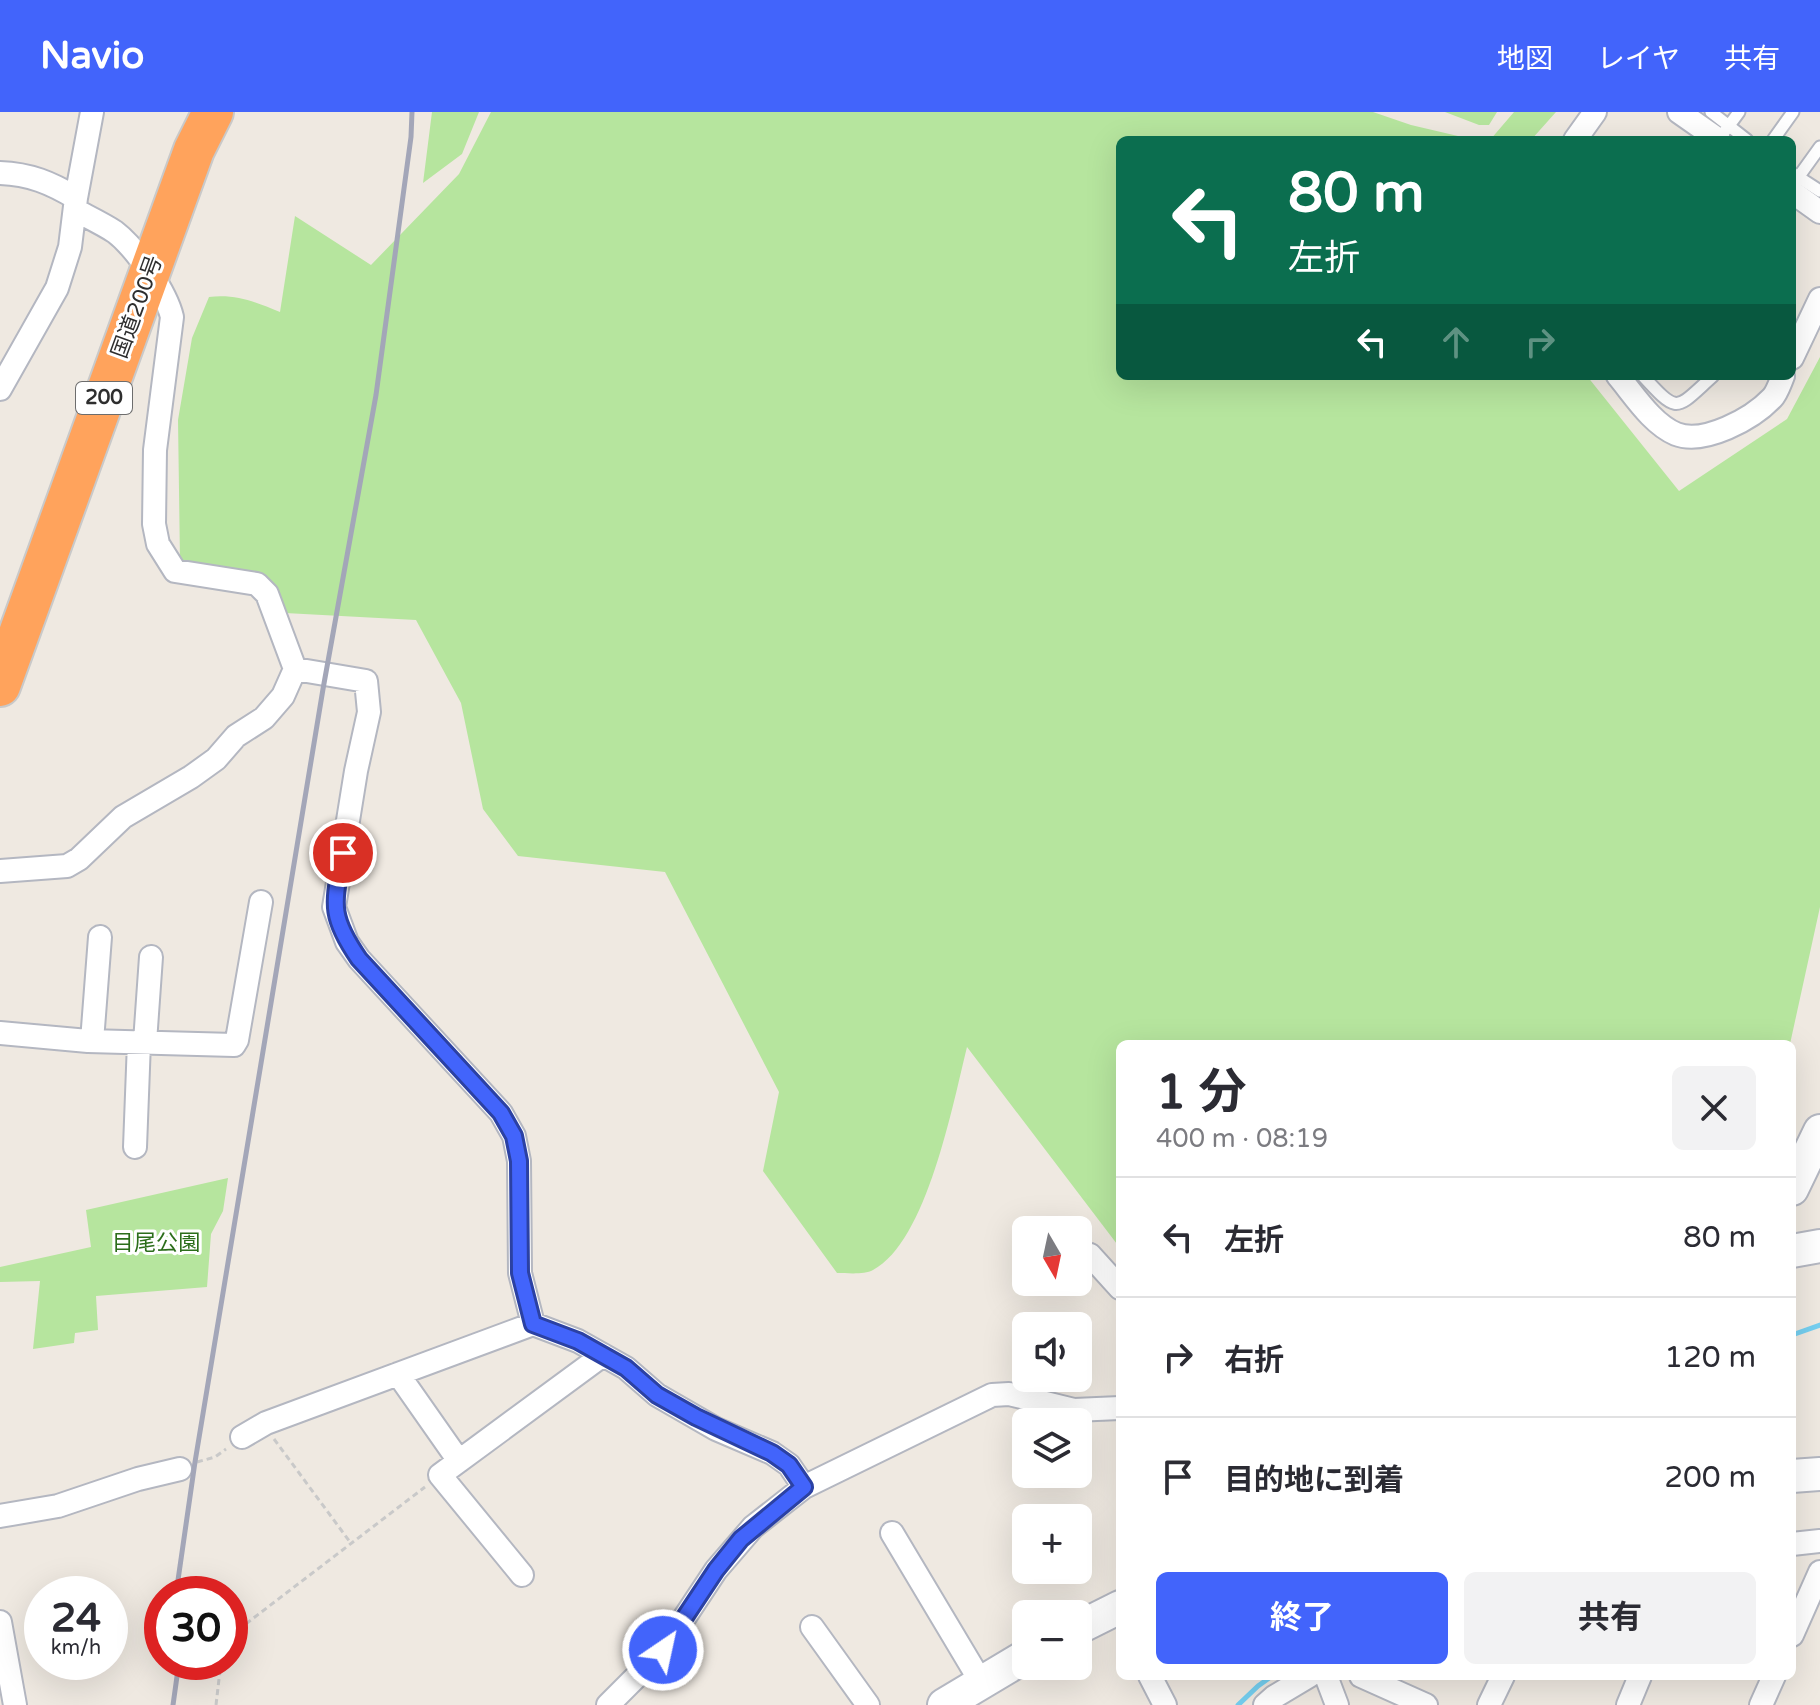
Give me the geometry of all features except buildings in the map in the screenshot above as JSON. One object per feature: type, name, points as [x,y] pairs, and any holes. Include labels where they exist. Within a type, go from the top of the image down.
[{"type":"highway","name":"国道200号","points":[[0,686],[194,150],[213,112]]},
{"type":"street","points":[[0,389],[57,288],[70,247],[92,112]]},
{"type":"street","points":[[1578,136],[1595,112]]},
{"type":"street","points":[[1680,112],[1722,135]]},
{"type":"street","points":[[0,173],[27,175],[48,181],[116,233],[149,272],[169,303],[172,317],[155,450],[154,524],[158,544],[175,571],[257,584],[267,594],[295,669],[283,696],[264,718],[236,736],[216,759],[191,777],[123,817],[79,859],[67,866],[0,871]]},
{"type":"street","points":[[1796,184],[1820,212]]},
{"type":"street","points":[[1796,350],[1820,299]]},
{"type":"street","points":[[1621,380],[1659,423],[1677,435],[1706,435],[1737,424],[1773,397],[1781,380]]},
{"type":"street","points":[[295,669],[366,681],[369,712],[334,907],[347,942],[359,959],[501,1113],[514,1136],[519,1161],[520,1273],[533,1324]]},
{"type":"street","points":[[0,1033],[92,1041],[234,1045],[261,902]]},
{"type":"street","points":[[92,1041],[100,937]]},
{"type":"street","points":[[135,1147],[151,957]]},
{"type":"street","points":[[1796,1181],[1820,1131]]},
{"type":"street","points":[[1796,1250],[1820,1246]]},
{"type":"street","points":[[1092,1257],[1116,1284]]},
{"type":"street","points":[[242,1437],[266,1423],[533,1324],[578,1341],[626,1368],[657,1395],[704,1422],[772,1453],[789,1465],[804,1487]]},
{"type":"street","points":[[522,1575],[440,1475],[603,1355]]},
{"type":"street","points":[[398,1374],[459,1461]]},
{"type":"street","points":[[608,1705],[663,1650],[716,1570],[741,1539],[804,1487],[992,1395],[1009,1394],[1074,1410],[1116,1408]]},
{"type":"street","points":[[0,1516],[58,1506],[138,1479],[180,1469]]},
{"type":"street","points":[[1796,1476],[1820,1474]]},
{"type":"street","points":[[892,1533],[981,1682]]},
{"type":"street","points":[[1796,1544],[1820,1541]]},
{"type":"street","points":[[1796,1626],[1820,1572]]},
{"type":"street","points":[[1092,1622],[1116,1612]]},
{"type":"street","points":[[0,1622],[15,1705]]},
{"type":"street","points":[[812,1627],[868,1705]]},
{"type":"street","points":[[944,1705],[1012,1664]]},
{"type":"street","points":[[1152,1680],[1165,1705]]},
{"type":"street","points":[[1265,1705],[1302,1680]]},
{"type":"street","points":[[1328,1680],[1337,1705]]},
{"type":"street","points":[[1370,1680],[1426,1705]]},
{"type":"street","points":[[1489,1705],[1501,1680]]},
{"type":"street","points":[[1628,1705],[1638,1680]]},
{"type":"street","points":[[1761,1705],[1772,1680]]},
{"type":"lane","points":[[1711,112],[1722,135],[1739,112]]},
{"type":"lane","points":[[1776,136],[1793,112]]},
{"type":"lane","points":[[1796,179],[1820,147]]},
{"type":"lane","points":[[1796,183],[1820,191]]},
{"type":"lane","points":[[1647,380],[1666,402],[1674,405],[1681,404],[1708,380]]},
{"type":"path","points":[[266,1423],[270,1433],[350,1542]]},
{"type":"path","points":[[180,1469],[215,1457],[242,1437]]},
{"type":"path","points":[[248,1622],[440,1475]]},
{"type":"path","points":[[216,1705],[219,1680]]},
{"type":"green space","points":[[432,112],[479,112],[462,154],[423,183]]},
{"type":"green space","points":[[491,112],[1373,112],[1458,136],[1116,136],[1116,380],[1590,380],[1679,491],[1787,419],[1820,357],[1820,907],[1791,1040],[1116,1040],[1116,1243],[967,1047],[935,1169],[908,1231],[892,1255],[873,1270],[837,1273],[763,1171],[779,1092],[665,872],[518,856],[483,809],[461,703],[416,620],[285,613],[261,576],[180,560],[178,420],[192,338],[209,297],[237,298],[280,312],[295,216],[371,265],[459,174]]},
{"type":"green space","points":[[1445,112],[1497,112],[1489,125],[1479,125]]},
{"type":"green space","points":[[1514,112],[1556,112],[1535,136],[1493,136]]},
{"type":"green space","name":"目尾公園","points":[[228,1178],[223,1211],[211,1234],[207,1287],[96,1296],[98,1330],[75,1333],[74,1343],[33,1349],[40,1281],[0,1282],[0,1267],[91,1247],[86,1210]]},
{"type":"waterway","points":[[1796,1334],[1820,1325]]},
{"type":"waterway","points":[[1238,1705],[1266,1680]]},
{"type":"railway","points":[[179,1576],[323,689],[376,395],[412,112]]},
{"type":"railway","points":[[173,1705],[176,1680]]},
{"type":"route","points":[[343,853],[334,907],[347,942],[359,959],[501,1113],[514,1136],[519,1161],[520,1273],[533,1324],[578,1341],[626,1368],[657,1395],[716,1429],[772,1453],[789,1465],[804,1487],[741,1539],[716,1570],[663,1650]]}]
